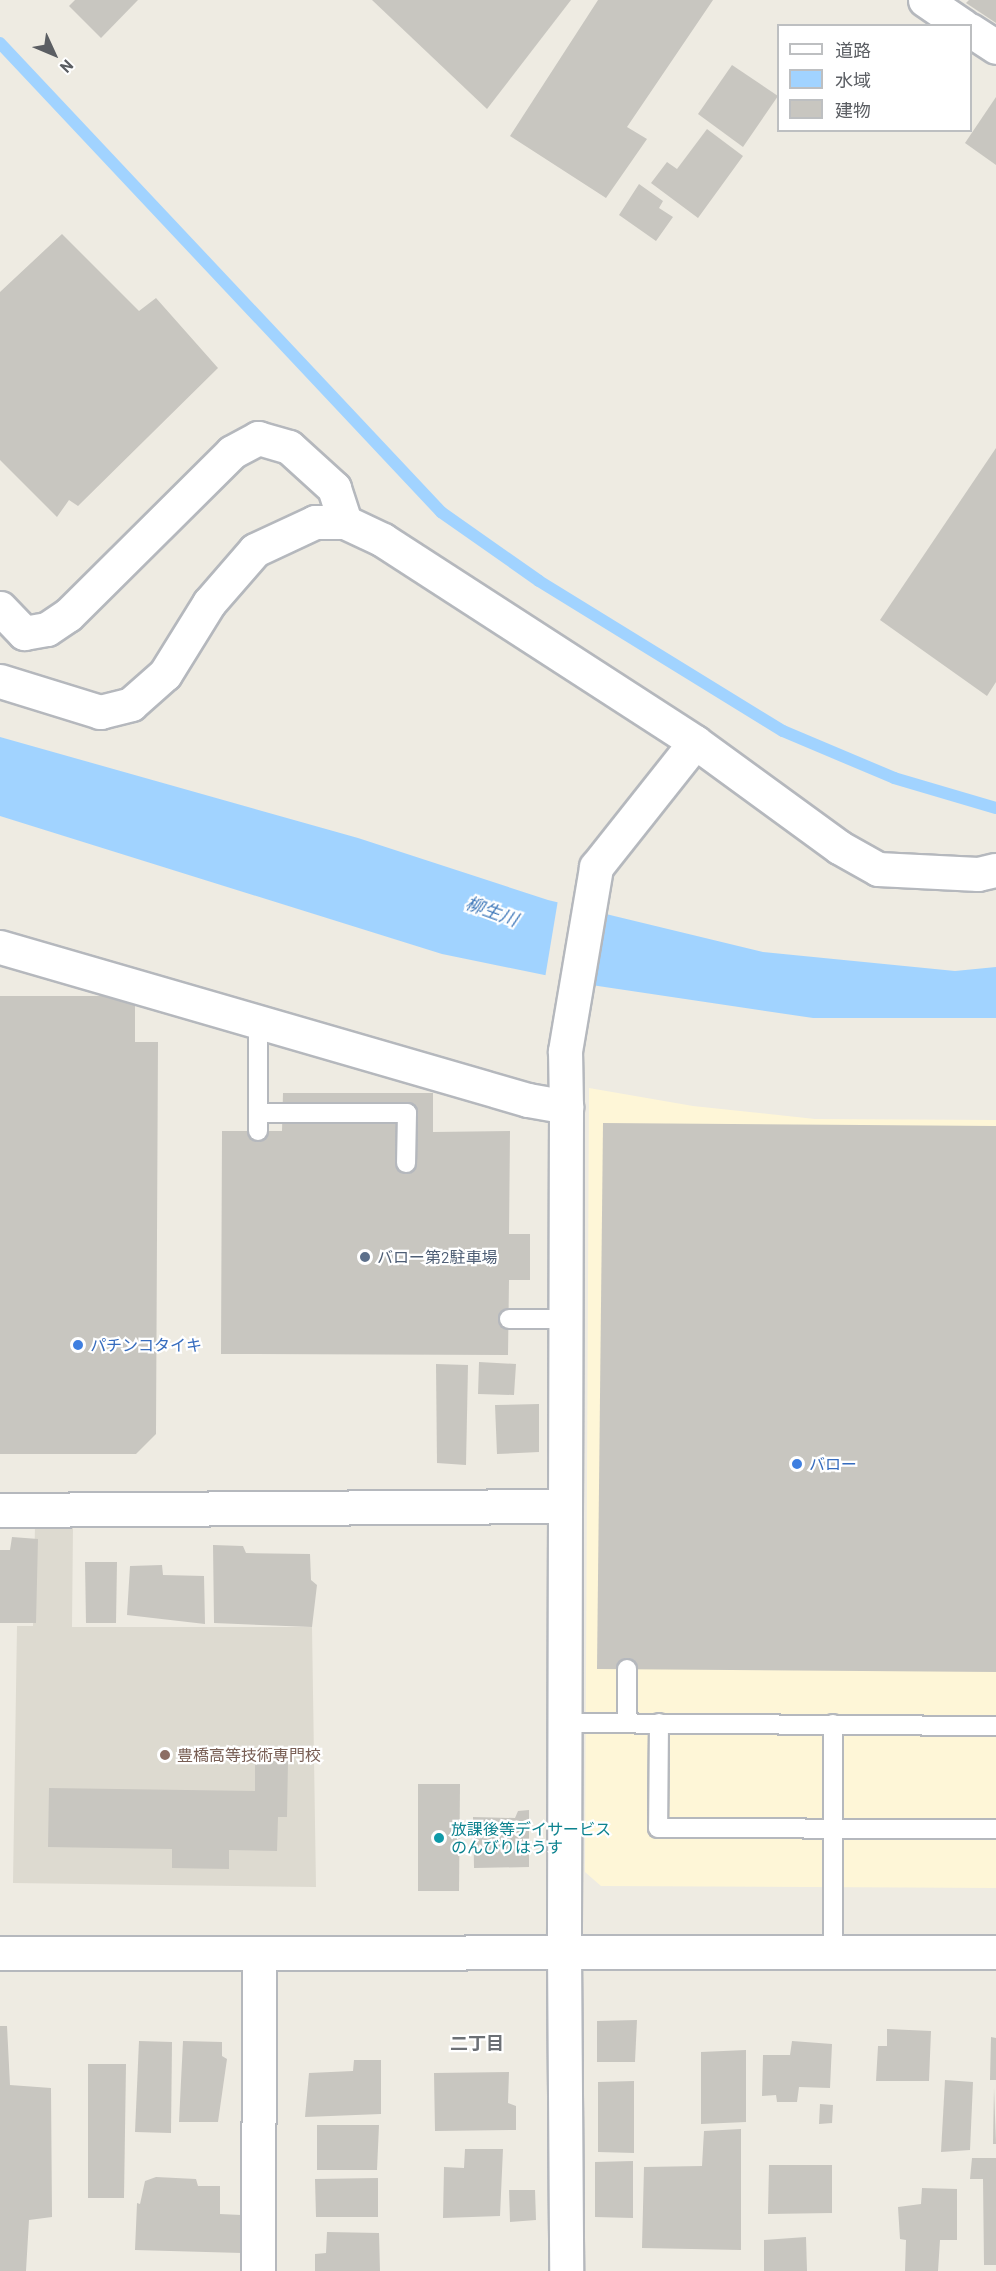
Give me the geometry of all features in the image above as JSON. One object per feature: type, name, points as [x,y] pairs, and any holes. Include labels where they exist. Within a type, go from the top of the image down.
[{"type":"street","points":[[925,0],[960,24]]},
{"type":"street","points":[[972,31],[996,47]]},
{"type":"street","points":[[0,608],[24,633],[46,629],[68,615],[232,452],[258,438],[289,447],[334,488],[345,522]]},
{"type":"street","points":[[0,681],[100,712],[131,704],[165,674],[209,603],[255,550],[315,522],[345,522],[384,540],[695,742],[839,847],[878,869],[978,874],[996,870]]},
{"type":"street","points":[[566,2271],[563,1506],[567,1038],[596,867],[695,742]]},
{"type":"street","points":[[0,947],[528,1100],[566,1107]]},
{"type":"street","points":[[0,1510],[563,1506]]},
{"type":"street","points":[[0,1953],[996,1952]]},
{"type":"street","points":[[258,2271],[259,1954]]},
{"type":"lane","points":[[258,1022],[258,1122],[282,1113],[407,1113],[406,1163]]},
{"type":"lane","points":[[509,1319],[564,1319]]},
{"type":"lane","points":[[627,1669],[627,1723]]},
{"type":"lane","points":[[563,1723],[996,1726]]},
{"type":"lane","points":[[659,1723],[658,1828],[996,1829]]},
{"type":"lane","points":[[833,1725],[833,1952]]},
{"type":"shaded area","name":"バロー","points":[[589,1088],[693,1106],[815,1119],[996,1120],[996,1888],[601,1886],[585,1872]]},
{"type":"shaded area","name":"豊橋高等技術専門校","points":[[35,1525],[73,1526],[72,1627],[312,1627],[316,1887],[13,1883],[17,1626],[33,1626]]},
{"type":"water","name":"柳生川","points":[[0,737],[358,838],[548,900],[763,952],[955,971],[996,967],[996,1018],[813,1018],[598,986],[442,954],[0,816]]},
{"type":"pier","points":[[558,900],[608,912],[594,988],[545,978]]},
{"type":"building","points":[[75,0],[138,0],[101,38],[69,6]]},
{"type":"building","points":[[372,0],[571,0],[487,109]]},
{"type":"building","points":[[598,0],[713,0],[627,127],[647,139],[606,198],[510,136]]},
{"type":"building","points":[[969,0],[996,0],[996,23],[966,3]]},
{"type":"building","points":[[732,65],[777,95],[743,147],[698,114]]},
{"type":"building","points":[[996,97],[996,165],[965,143]]},
{"type":"building","points":[[707,129],[743,156],[698,218],[651,183],[667,162],[677,169]]},
{"type":"building","points":[[639,184],[663,201],[659,208],[673,217],[656,241],[619,215]]},
{"type":"building","points":[[62,234],[139,311],[156,298],[218,368],[78,506],[69,500],[57,517],[0,460],[0,292]]},
{"type":"building","points":[[996,448],[996,682],[987,696],[880,620]]},
{"type":"building","points":[[0,996],[135,996],[135,1042],[158,1042],[156,1434],[136,1454],[0,1454]]},
{"type":"building","name":"バロー第2駐車場","points":[[283,1093],[433,1093],[433,1132],[510,1131],[509,1234],[530,1234],[530,1280],[509,1280],[508,1355],[221,1354],[222,1131],[282,1131]]},
{"type":"building","name":"バロー","points":[[603,1123],[996,1126],[996,1672],[597,1669]]},
{"type":"building","points":[[479,1362],[516,1364],[514,1395],[478,1394]]},
{"type":"building","points":[[436,1364],[468,1365],[466,1465],[437,1463]]},
{"type":"building","points":[[539,1404],[539,1452],[497,1454],[495,1405]]},
{"type":"building","points":[[12,1537],[38,1539],[36,1623],[0,1623],[0,1550],[10,1550]]},
{"type":"building","points":[[213,1545],[243,1546],[246,1553],[310,1554],[311,1580],[317,1585],[312,1627],[214,1623]]},
{"type":"building","points":[[85,1562],[117,1562],[116,1623],[86,1623]]},
{"type":"building","points":[[162,1565],[163,1575],[204,1576],[205,1624],[127,1615],[130,1566]]},
{"type":"building","points":[[255,1761],[288,1761],[287,1817],[278,1817],[277,1851],[229,1850],[229,1869],[172,1868],[172,1849],[48,1847],[49,1788],[255,1791]]},
{"type":"building","name":"放課後等デイサービス のんびりはうす","points":[[418,1784],[460,1784],[459,1891],[418,1891]]},
{"type":"building","points":[[529,1810],[529,1867],[474,1868],[473,1817],[515,1818],[518,1811]]},
{"type":"building","points":[[637,2020],[635,2062],[597,2062],[597,2021]]},
{"type":"building","points":[[0,2026],[7,2026],[10,2085],[51,2088],[52,2217],[29,2220],[26,2271],[0,2271]]},
{"type":"building","points":[[887,2029],[931,2031],[929,2081],[876,2081],[878,2046],[887,2046]]},
{"type":"building","points":[[991,2037],[996,2038],[996,2080],[990,2080]]},
{"type":"building","points":[[139,2041],[172,2042],[171,2133],[135,2132]]},
{"type":"building","points":[[183,2041],[222,2042],[222,2056],[227,2059],[218,2122],[179,2122]]},
{"type":"building","points":[[792,2041],[832,2044],[830,2088],[799,2087],[797,2102],[777,2102],[776,2095],[762,2096],[763,2055],[790,2055]]},
{"type":"building","points":[[746,2050],[746,2122],[701,2124],[701,2052]]},
{"type":"building","points":[[354,2060],[381,2060],[381,2114],[305,2117],[309,2073],[353,2071]]},
{"type":"building","points":[[88,2064],[126,2064],[124,2198],[88,2198]]},
{"type":"building","points":[[509,2072],[508,2103],[516,2106],[516,2130],[435,2131],[434,2073]]},
{"type":"building","points":[[945,2080],[973,2082],[970,2150],[941,2152]]},
{"type":"building","points":[[634,2081],[634,2153],[598,2152],[598,2082]]},
{"type":"building","points":[[994,2088],[996,2144],[993,2144]]},
{"type":"building","points":[[820,2104],[833,2105],[832,2123],[819,2124]]},
{"type":"building","points":[[317,2125],[379,2125],[377,2170],[317,2170]]},
{"type":"building","points":[[741,2129],[741,2250],[642,2248],[644,2167],[702,2166],[704,2131]]},
{"type":"building","points":[[465,2149],[503,2149],[500,2216],[443,2218],[444,2167],[464,2168]]},
{"type":"building","points":[[972,2158],[996,2158],[996,2265],[984,2265],[983,2179],[970,2179]]},
{"type":"building","points":[[633,2161],[633,2218],[595,2217],[595,2162]]},
{"type":"building","points":[[769,2165],[832,2165],[832,2213],[768,2214]]},
{"type":"building","points":[[156,2177],[196,2179],[198,2186],[220,2186],[220,2214],[241,2215],[242,2253],[135,2250],[137,2203],[140,2204],[145,2181]]},
{"type":"building","points":[[378,2178],[378,2217],[316,2217],[315,2179]]},
{"type":"building","points":[[922,2188],[957,2189],[957,2240],[940,2240],[938,2271],[905,2271],[906,2240],[900,2239],[898,2207],[921,2204]]},
{"type":"building","points":[[509,2190],[535,2190],[536,2220],[510,2222]]},
{"type":"building","points":[[327,2232],[379,2233],[380,2271],[315,2271],[315,2254],[326,2253]]},
{"type":"building","points":[[806,2237],[807,2271],[764,2271],[764,2240]]},
{"type":"waterway","points":[[0,43],[441,512],[539,581],[783,731],[894,778],[996,808]]},
{"type":"place","name":"バロー第2駐車場","points":[[365,1257]]},
{"type":"place","name":"パチンコタイキ","points":[[78,1345]]},
{"type":"place","name":"バロー","points":[[797,1464]]},
{"type":"place","name":"豊橋高等技術専門校","points":[[165,1755]]},
{"type":"place","name":"放課後等デイサービス のんびりはうす","points":[[439,1838]]},
{"type":"district","name":"二丁目","points":[[477,2043]]}]
